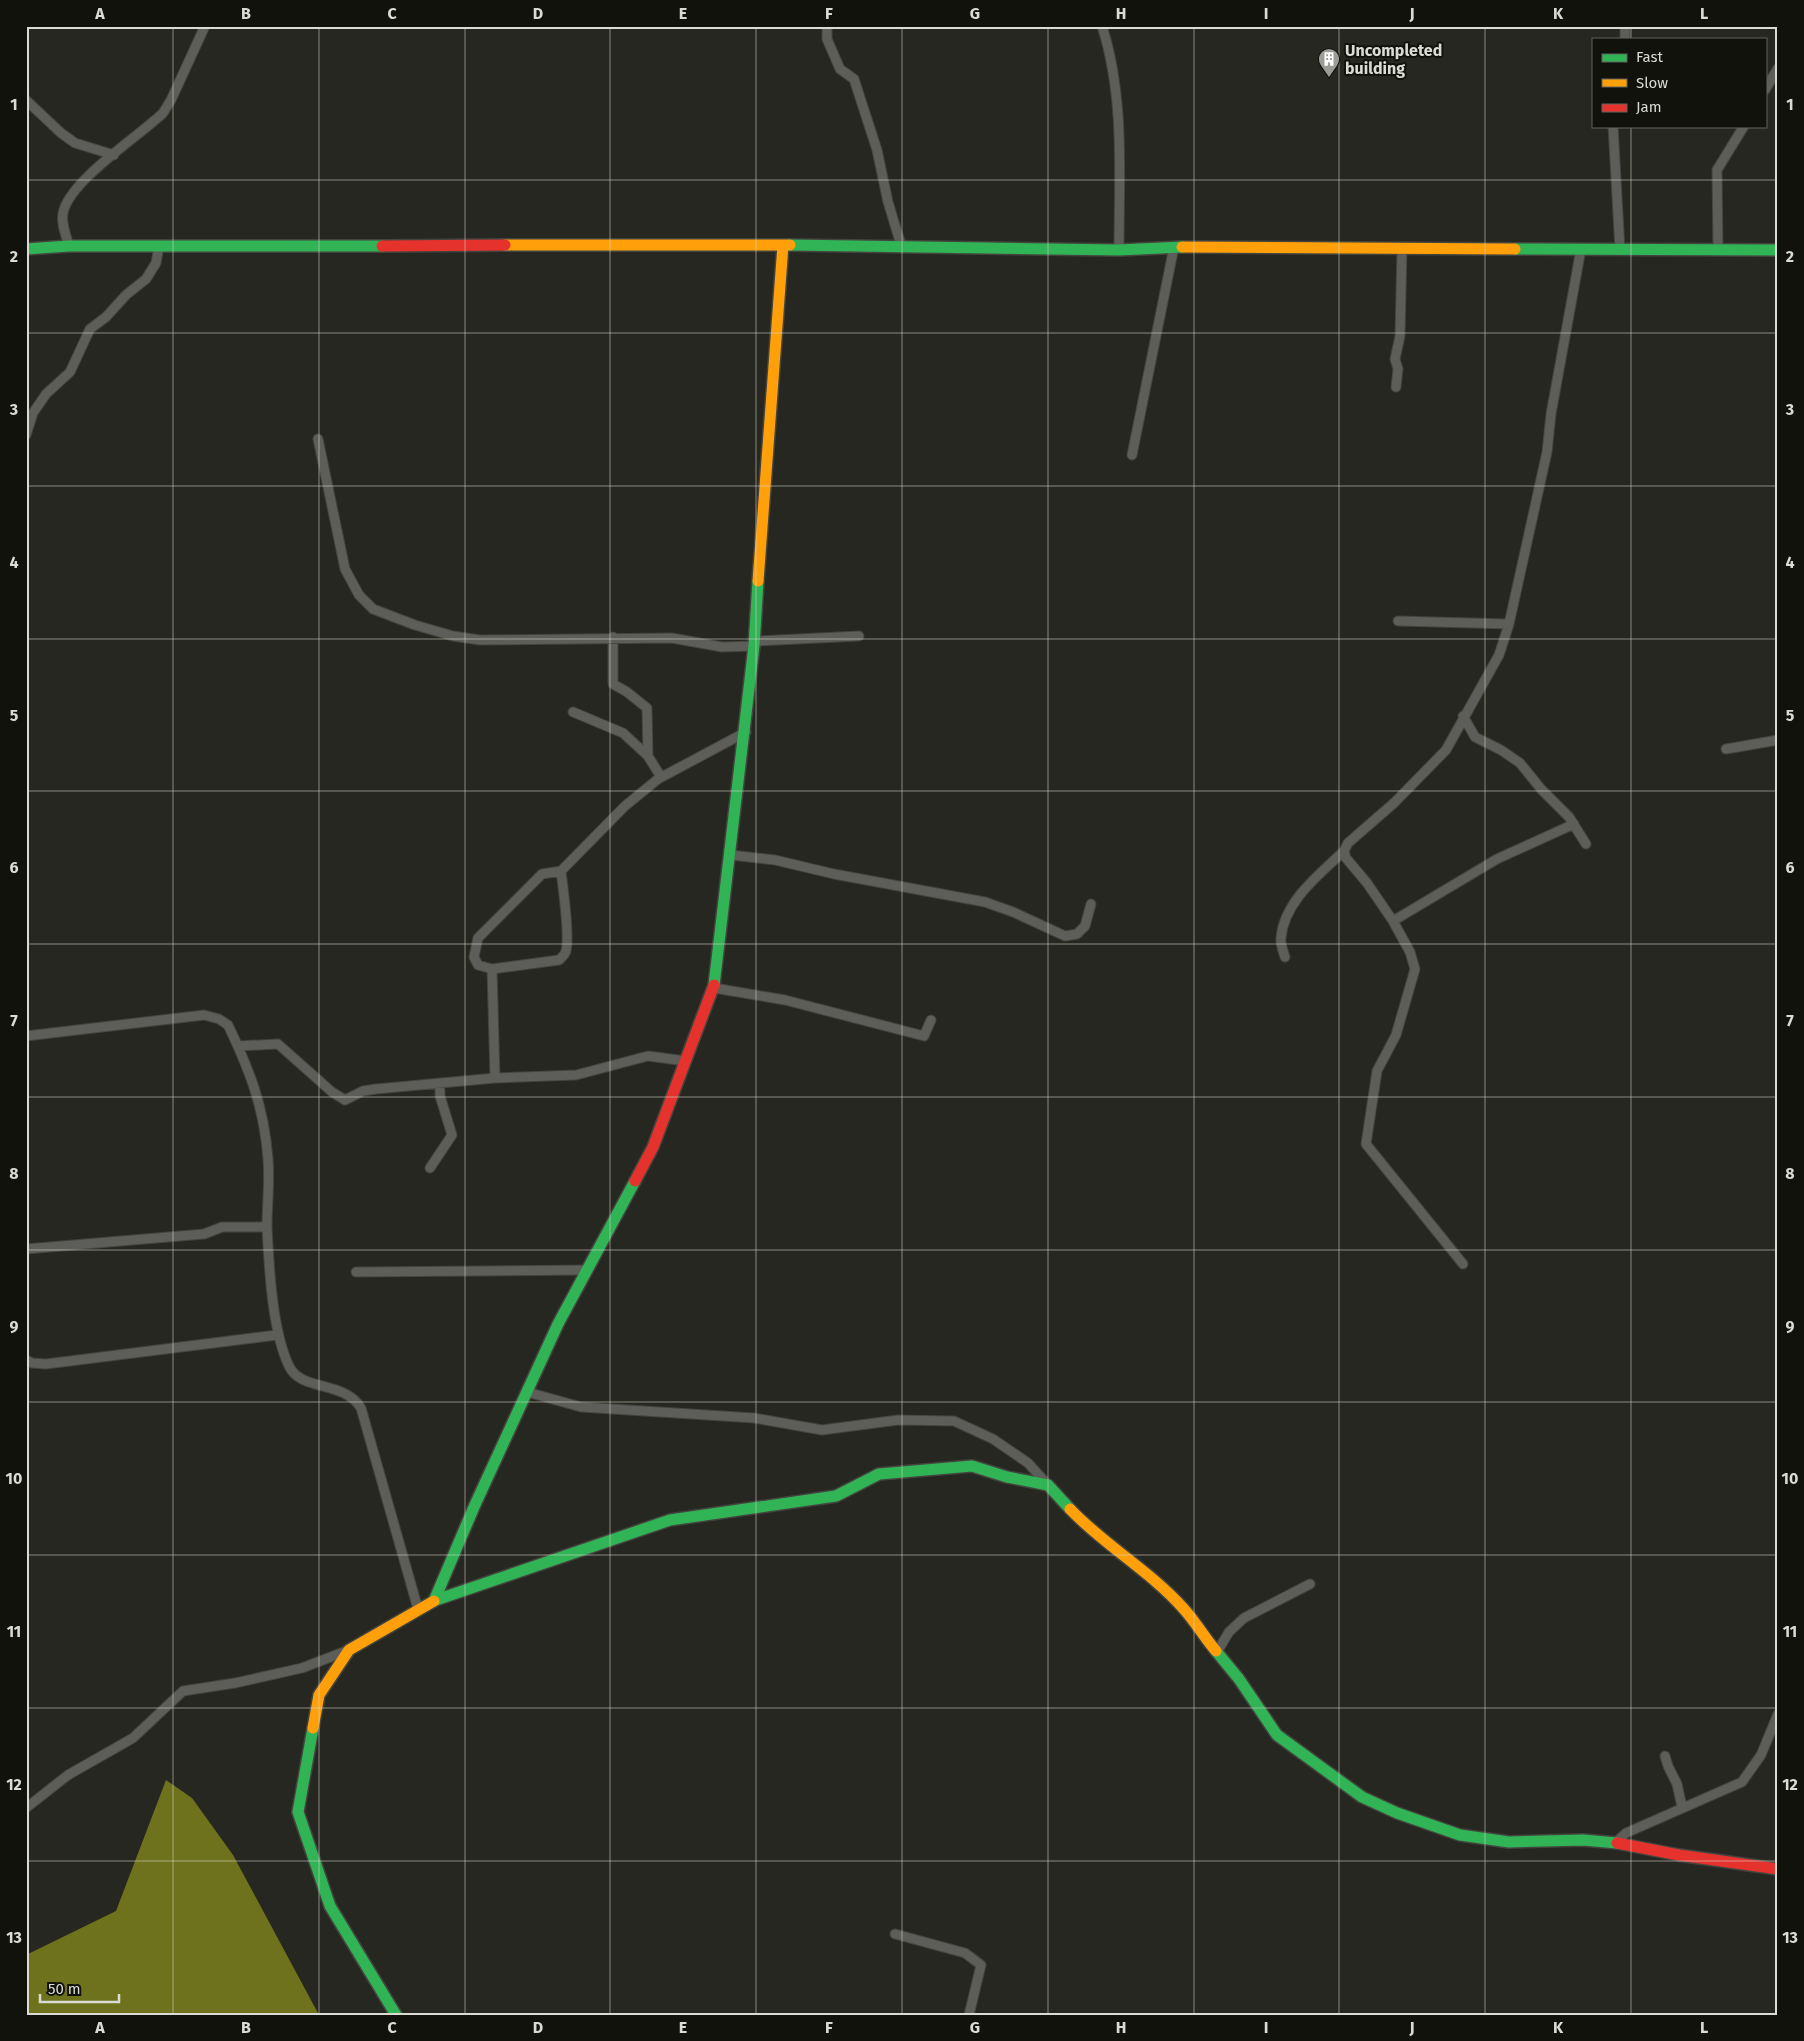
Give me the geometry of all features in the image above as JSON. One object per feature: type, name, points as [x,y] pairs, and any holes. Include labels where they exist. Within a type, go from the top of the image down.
[{"type":"street","points":[[70,246],[62,220],[68,200],[85,178],[163,113],[171,100],[205,26]]},
{"type":"street","points":[[827,26],[827,39],[840,69],[854,79],[877,150],[888,202],[902,248]]},
{"type":"street","points":[[1102,26],[1109,49],[1119,119],[1119,250]]},
{"type":"street","points":[[1766,88],[1778,68]]},
{"type":"street","points":[[26,100],[61,134],[75,143],[114,154]]},
{"type":"street","points":[[1613,128],[1620,250]]},
{"type":"street","points":[[1718,250],[1717,170],[1743,128]]},
{"type":"street","points":[[436,1600],[474,1507],[558,1324],[653,1147],[714,988],[746,732],[755,641],[766,463],[783,245]]},
{"type":"street","points":[[26,249],[70,246],[783,245],[1119,250],[1174,247],[1778,250]]},
{"type":"street","points":[[26,435],[32,414],[46,394],[70,372],[90,329],[106,317],[126,295],[146,279],[156,263],[159,246]]},
{"type":"street","points":[[1132,455],[1174,247]]},
{"type":"street","points":[[1396,387],[1398,369],[1395,360],[1400,336],[1402,248]]},
{"type":"street","points":[[1285,957],[1280,939],[1288,913],[1304,890],[1344,851],[1348,843],[1394,803],[1446,750],[1463,716],[1492,670],[1509,624],[1546,452],[1552,404],[1581,250]]},
{"type":"street","points":[[318,439],[345,569],[359,596],[373,609],[443,634],[480,640],[614,637],[672,638],[722,648],[757,640],[859,636]]},
{"type":"street","points":[[1398,621],[1509,624]]},
{"type":"street","points":[[614,637],[613,684],[640,701],[647,708],[648,756]]},
{"type":"street","points":[[573,712],[624,733],[648,756],[661,777]]},
{"type":"street","points":[[1463,716],[1475,737],[1501,750],[1520,763],[1574,824],[1586,844]]},
{"type":"street","points":[[561,871],[566,917],[566,951],[563,956],[559,960],[492,970],[478,965],[474,957],[478,938],[542,874],[561,871],[625,806],[661,777],[746,732]]},
{"type":"street","points":[[1726,749],[1778,740]]},
{"type":"street","points":[[1393,921],[1497,859],[1574,824]]},
{"type":"street","points":[[1344,851],[1346,858],[1367,883],[1393,921],[1410,952],[1415,969],[1396,1035],[1377,1071],[1366,1144],[1463,1264]]},
{"type":"street","points":[[731,855],[775,860],[834,874],[984,902],[1013,912],[1065,936],[1076,934],[1085,926],[1092,904]]},
{"type":"street","points":[[492,970],[495,1078]]},
{"type":"street","points":[[714,988],[785,1000],[924,1036],[931,1020]]},
{"type":"street","points":[[26,1036],[204,1015],[219,1019],[228,1025],[257,1090],[268,1156],[268,1227],[277,1335],[289,1367],[296,1375],[346,1392],[356,1398],[361,1408],[418,1609]]},
{"type":"street","points":[[238,1046],[278,1044],[332,1092],[345,1100],[363,1091],[495,1078],[576,1075],[648,1056],[686,1060]]},
{"type":"street","points":[[430,1168],[452,1135],[440,1096],[440,1083]]},
{"type":"street","points":[[26,1249],[204,1234],[222,1227],[268,1227]]},
{"type":"street","points":[[356,1272],[586,1270]]},
{"type":"street","points":[[26,1360],[32,1363],[46,1364],[277,1335]]},
{"type":"street","points":[[527,1392],[582,1407],[754,1418],[822,1430],[898,1420],[954,1421],[993,1439],[1028,1463],[1089,1529],[1134,1562],[1184,1608],[1239,1679],[1277,1735],[1362,1797],[1397,1813],[1460,1835],[1509,1842],[1583,1840],[1615,1843],[1679,1855],[1778,1869]]},
{"type":"street","points":[[26,1808],[68,1775],[133,1738],[183,1691],[235,1683],[302,1668],[349,1650],[436,1600],[670,1520],[836,1496],[879,1474],[972,1466],[1007,1477],[1048,1485]]},
{"type":"street","points":[[1217,1652],[1229,1632],[1244,1618],[1310,1584]]},
{"type":"street","points":[[349,1650],[319,1695],[298,1812],[330,1906],[396,2015]]},
{"type":"street","points":[[1615,1843],[1626,1833],[1742,1782],[1761,1755],[1778,1714]]},
{"type":"street","points":[[1666,1756],[1668,1766],[1678,1784],[1682,1808]]},
{"type":"street","points":[[895,1934],[965,1953],[981,1965],[970,2015]]},
{"type":"shaded area","points":[[166,1780],[192,1798],[233,1855],[319,2015],[26,2015],[26,1955],[116,1911]]},
{"type":"traffic: fast","points":[[790,245],[1119,250],[1182,247]]},
{"type":"traffic: fast","points":[[26,249],[69,246],[382,246]]},
{"type":"traffic: fast","points":[[1515,249],[1778,250]]},
{"type":"traffic: fast","points":[[714,985],[754,646],[758,581]]},
{"type":"traffic: fast","points":[[434,1601],[474,1507],[558,1324],[635,1181]]},
{"type":"traffic: fast","points":[[436,1600],[670,1520],[836,1496],[879,1474],[972,1466],[1007,1477],[1048,1485],[1070,1509]]},
{"type":"traffic: fast","points":[[1216,1651],[1239,1679],[1277,1735],[1362,1797],[1397,1813],[1460,1835],[1509,1842],[1583,1840],[1617,1843]]},
{"type":"traffic: fast","points":[[313,1728],[298,1812],[330,1906],[396,2015]]},
{"type":"traffic: slow","points":[[505,245],[790,245]]},
{"type":"traffic: slow","points":[[758,581],[783,245]]},
{"type":"traffic: slow","points":[[1182,247],[1515,249]]},
{"type":"traffic: slow","points":[[1070,1509],[1097,1534],[1170,1594],[1216,1651]]},
{"type":"traffic: slow","points":[[313,1728],[319,1695],[349,1650],[434,1601]]},
{"type":"traffic: jam","points":[[382,246],[505,245]]},
{"type":"traffic: jam","points":[[635,1181],[653,1147],[714,985]]},
{"type":"traffic: jam","points":[[1617,1843],[1679,1855],[1778,1869]]},
{"type":"place","name":"Uncompleted building","points":[[1329,78]]}]
